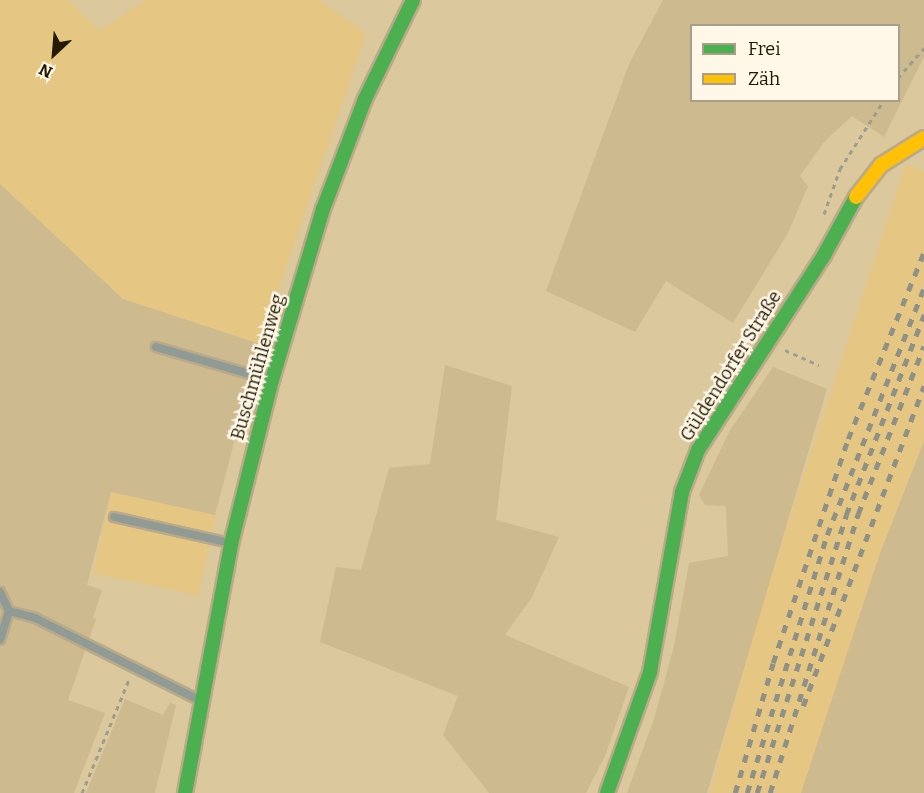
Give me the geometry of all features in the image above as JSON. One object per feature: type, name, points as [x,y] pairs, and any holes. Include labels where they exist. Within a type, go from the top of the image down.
[{"type":"street","name":"Buschmühlenweg","points":[[185,793],[193,760],[231,544],[272,380],[323,208],[365,99],[413,0]]},
{"type":"street","name":"Güldendorfer Straße","points":[[607,793],[650,672],[681,492],[698,450],[824,255],[857,195],[881,165],[924,138]]},
{"type":"street","name":"Buschmühlenweg","points":[[193,760],[194,793]]},
{"type":"lane","points":[[156,347],[272,380]]},
{"type":"lane","points":[[114,517],[231,544]]},
{"type":"lane","points":[[0,592],[9,611],[0,640]]},
{"type":"lane","points":[[9,611],[35,618],[133,670],[203,702]]},
{"type":"path","points":[[900,76],[924,48]]},
{"type":"path","points":[[824,220],[824,208],[840,169],[883,102]]},
{"type":"path","points":[[766,342],[819,365]]},
{"type":"path","points":[[82,793],[133,670]]},
{"type":"shaded area","points":[[0,0],[68,0],[99,31],[146,0],[319,0],[366,33],[260,344],[123,299],[0,184]]},
{"type":"shaded area","points":[[663,0],[924,0],[924,57],[884,137],[852,116],[824,142],[800,176],[808,186],[788,233],[733,323],[666,281],[635,332],[546,291],[629,64]]},
{"type":"shaded area","points":[[906,164],[924,172],[924,441],[879,556],[801,793],[710,793],[762,603]]},
{"type":"shaded area","points":[[0,184],[123,299],[260,344],[215,515],[111,492],[87,585],[102,590],[93,618],[96,619],[68,700],[105,713],[74,793],[0,793]]},
{"type":"shaded area","points":[[445,365],[512,386],[496,520],[559,537],[532,597],[505,635],[629,687],[605,756],[586,793],[489,793],[443,735],[458,696],[320,642],[336,567],[361,570],[389,468],[430,464]]},
{"type":"shaded area","points":[[773,367],[827,389],[707,793],[627,793],[654,719],[674,646],[689,563],[728,556],[726,506],[705,505],[699,495],[729,432]]},
{"type":"shaded area","points":[[924,441],[924,793],[801,793],[879,556]]},
{"type":"shaded area","points":[[111,492],[216,514],[198,595],[94,573]]},
{"type":"shaded area","points":[[125,699],[163,715],[170,703],[176,705],[155,793],[86,793]]},
{"type":"railway","points":[[735,793],[773,663],[848,439],[924,252]]},
{"type":"railway","points":[[747,793],[827,535],[924,288]]},
{"type":"railway","points":[[757,793],[846,515],[924,315]]},
{"type":"railway","points":[[770,793],[858,514],[924,346]]},
{"type":"railway","points":[[803,706],[924,386]]},
{"type":"traffic: fast","points":[[185,793],[231,544],[272,380],[323,209],[365,99],[413,0]]},
{"type":"traffic: fast","points":[[607,793],[650,672],[682,492],[698,450],[824,255],[856,197]]},
{"type":"traffic: slow","points":[[856,197],[881,165],[924,138]]}]
